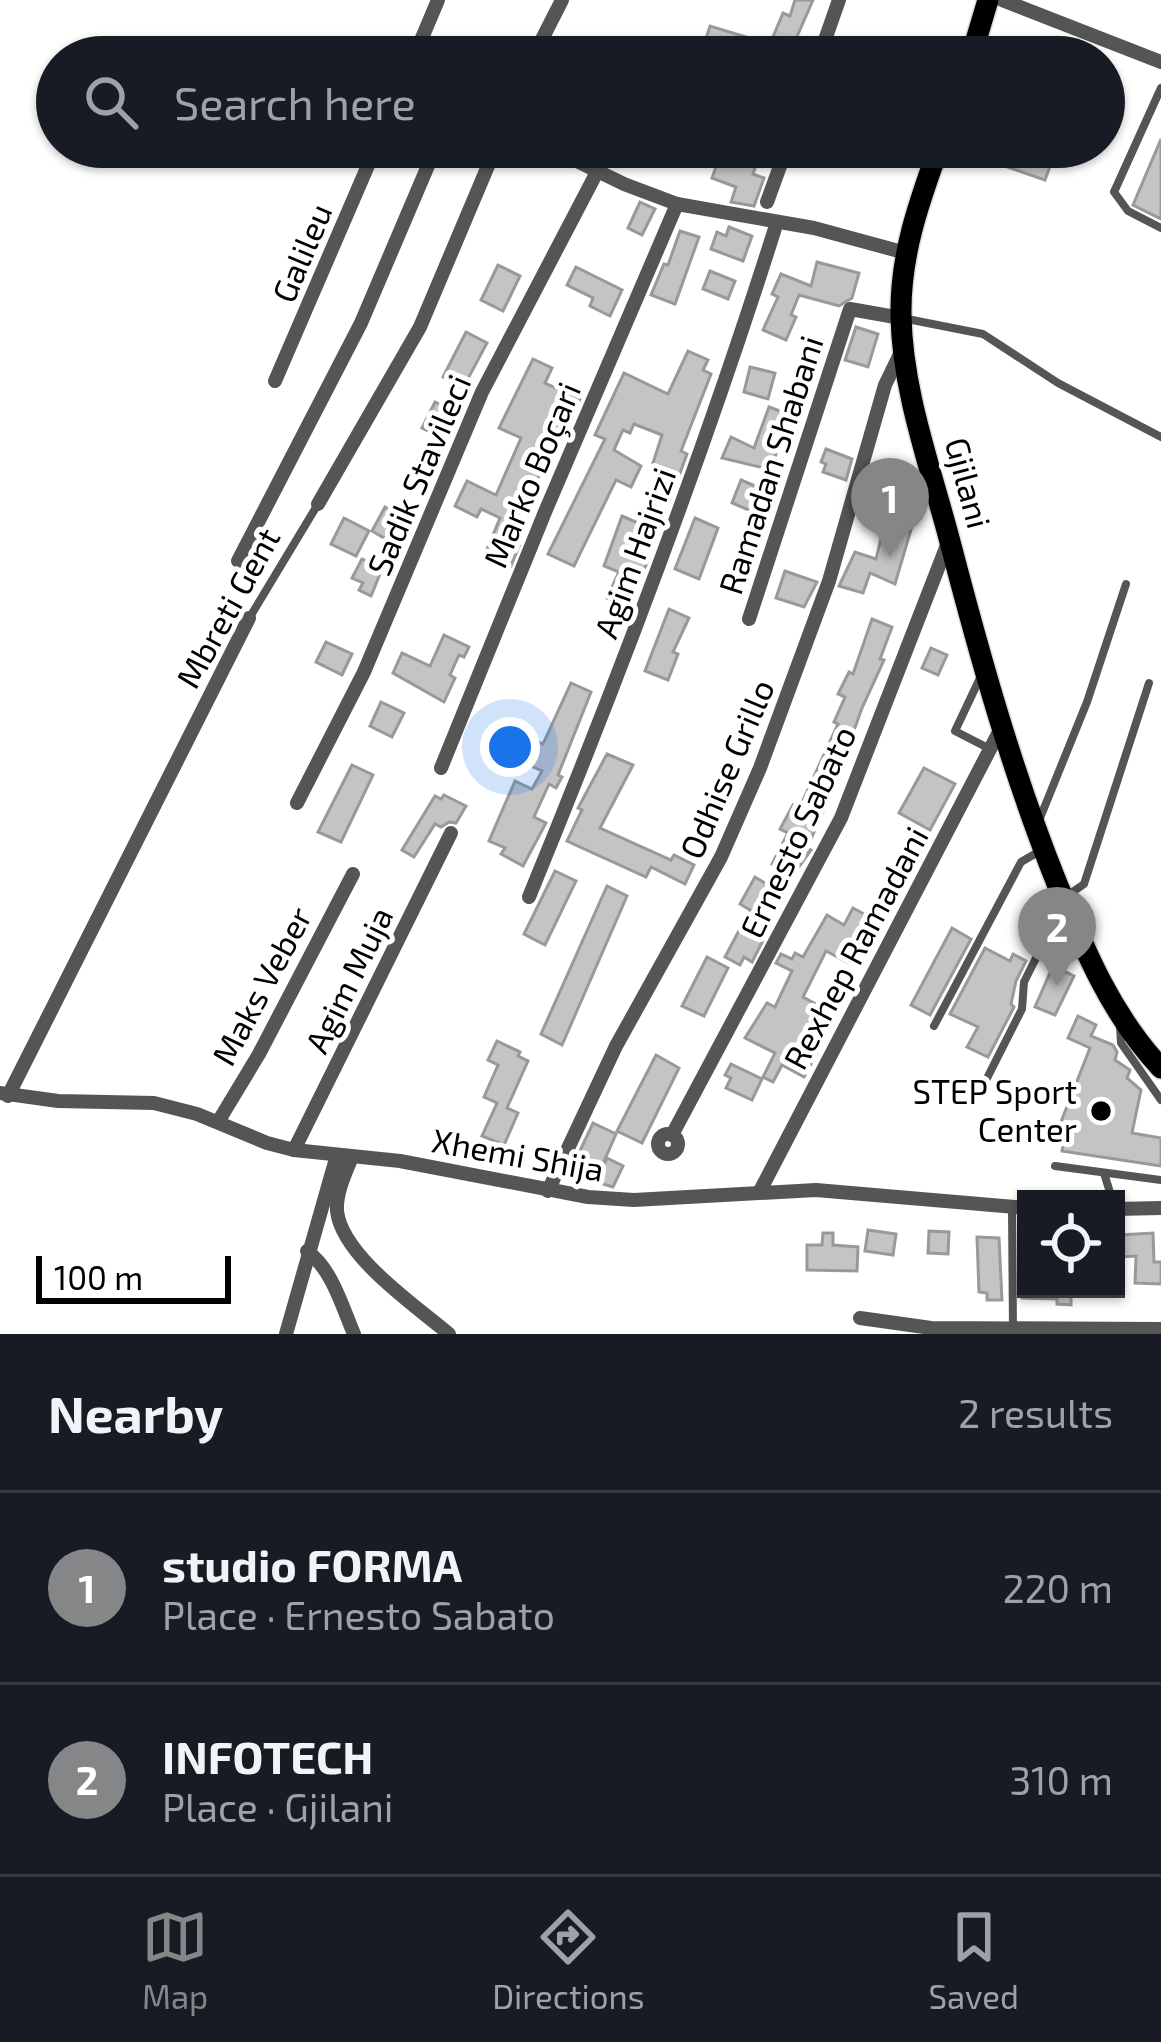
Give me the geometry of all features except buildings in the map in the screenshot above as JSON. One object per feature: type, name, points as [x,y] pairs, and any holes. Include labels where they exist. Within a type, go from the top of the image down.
[{"type":"main road","points":[[977,36],[988,0]]},
{"type":"main road","name":"Gjilani","points":[[933,168],[906,254],[901,318],[904,346],[983,672],[995,740],[1118,1013],[1154,1064]]},
{"type":"street","points":[[423,36],[438,0]]},
{"type":"street","points":[[543,36],[562,0]]},
{"type":"street","points":[[826,36],[839,0]]},
{"type":"street","points":[[1002,0],[1094,36]]},
{"type":"street","points":[[1125,48],[1161,62]]},
{"type":"street","name":"Galileu","points":[[275,381],[367,168]]},
{"type":"street","name":"Mbreti Gent","points":[[238,561],[361,322],[427,168]]},
{"type":"street","name":"Mbreti Gent","points":[[318,504],[419,327],[487,168]]},
{"type":"street","points":[[589,168],[677,204],[852,237],[906,254]]},
{"type":"street","points":[[767,202],[779,168]]},
{"type":"street","name":"Sadik Stavileci","points":[[297,802],[364,672],[482,392],[597,172]]},
{"type":"street","name":"Marko Boçari","points":[[441,768],[544,512],[677,204]]},
{"type":"street","name":"Agim Hajrizi","points":[[529,897],[649,597],[777,222]]},
{"type":"street","name":"Ramadan Shabani","points":[[749,619],[850,309],[901,318]]},
{"type":"street","name":"Odhise Grillo","points":[[548,1191],[616,1046],[712,874],[760,768],[813,631],[885,385],[904,346]]},
{"type":"street","name":"Ernesto Sabato","points":[[672,1135],[841,818],[950,541]]},
{"type":"street","name":"Mbreti Gent","points":[[4,1094],[250,618]]},
{"type":"street","name":"Rexhep Ramadani","points":[[760,1191],[995,740]]},
{"type":"street","name":"Agim Muja","points":[[294,1150],[451,833]]},
{"type":"street","name":"Maks Veber","points":[[218,1122],[260,1054],[353,874]]},
{"type":"street","name":"Xhemi Shija","points":[[4,1094],[58,1101],[154,1103],[294,1150],[400,1161],[548,1191],[634,1200],[816,1190],[1017,1208]]},
{"type":"street","points":[[286,1334],[307,1251],[344,1156]]},
{"type":"street","points":[[344,1156],[337,1209],[341,1228],[372,1268],[449,1334]]},
{"type":"street","points":[[1125,1209],[1161,1208]]},
{"type":"street","points":[[307,1251],[335,1288],[354,1334]]},
{"type":"street","points":[[860,1318],[931,1328],[1161,1329]]},
{"type":"lane","points":[[1125,168],[1161,88]]},
{"type":"lane","points":[[1125,168],[1114,192],[1128,211],[1161,228]]},
{"type":"lane","points":[[901,318],[983,334],[1008,346],[1058,383],[1161,437]]},
{"type":"lane","name":"Mbreti Gent","points":[[250,618],[318,504]]},
{"type":"lane","points":[[934,1026],[1021,862],[1039,840],[1126,584]]},
{"type":"lane","points":[[983,672],[955,731],[995,740]]},
{"type":"lane","points":[[979,1094],[1022,1009],[1024,982],[1064,899],[1084,884],[1149,683]]},
{"type":"lane","points":[[1154,1064],[1161,1100]]},
{"type":"lane","points":[[1055,1166],[1161,1180]]},
{"type":"lane","points":[[1103,1172],[1109,1190]]},
{"type":"lane","points":[[1013,1330],[1017,1249]]},
{"type":"place","name":"studio FORMA","points":[[890,557]]},
{"type":"place","name":"INFOTECH","points":[[1057,986]]},
{"type":"place","name":"STEP Sport Center","points":[[1101,1111]]}]
